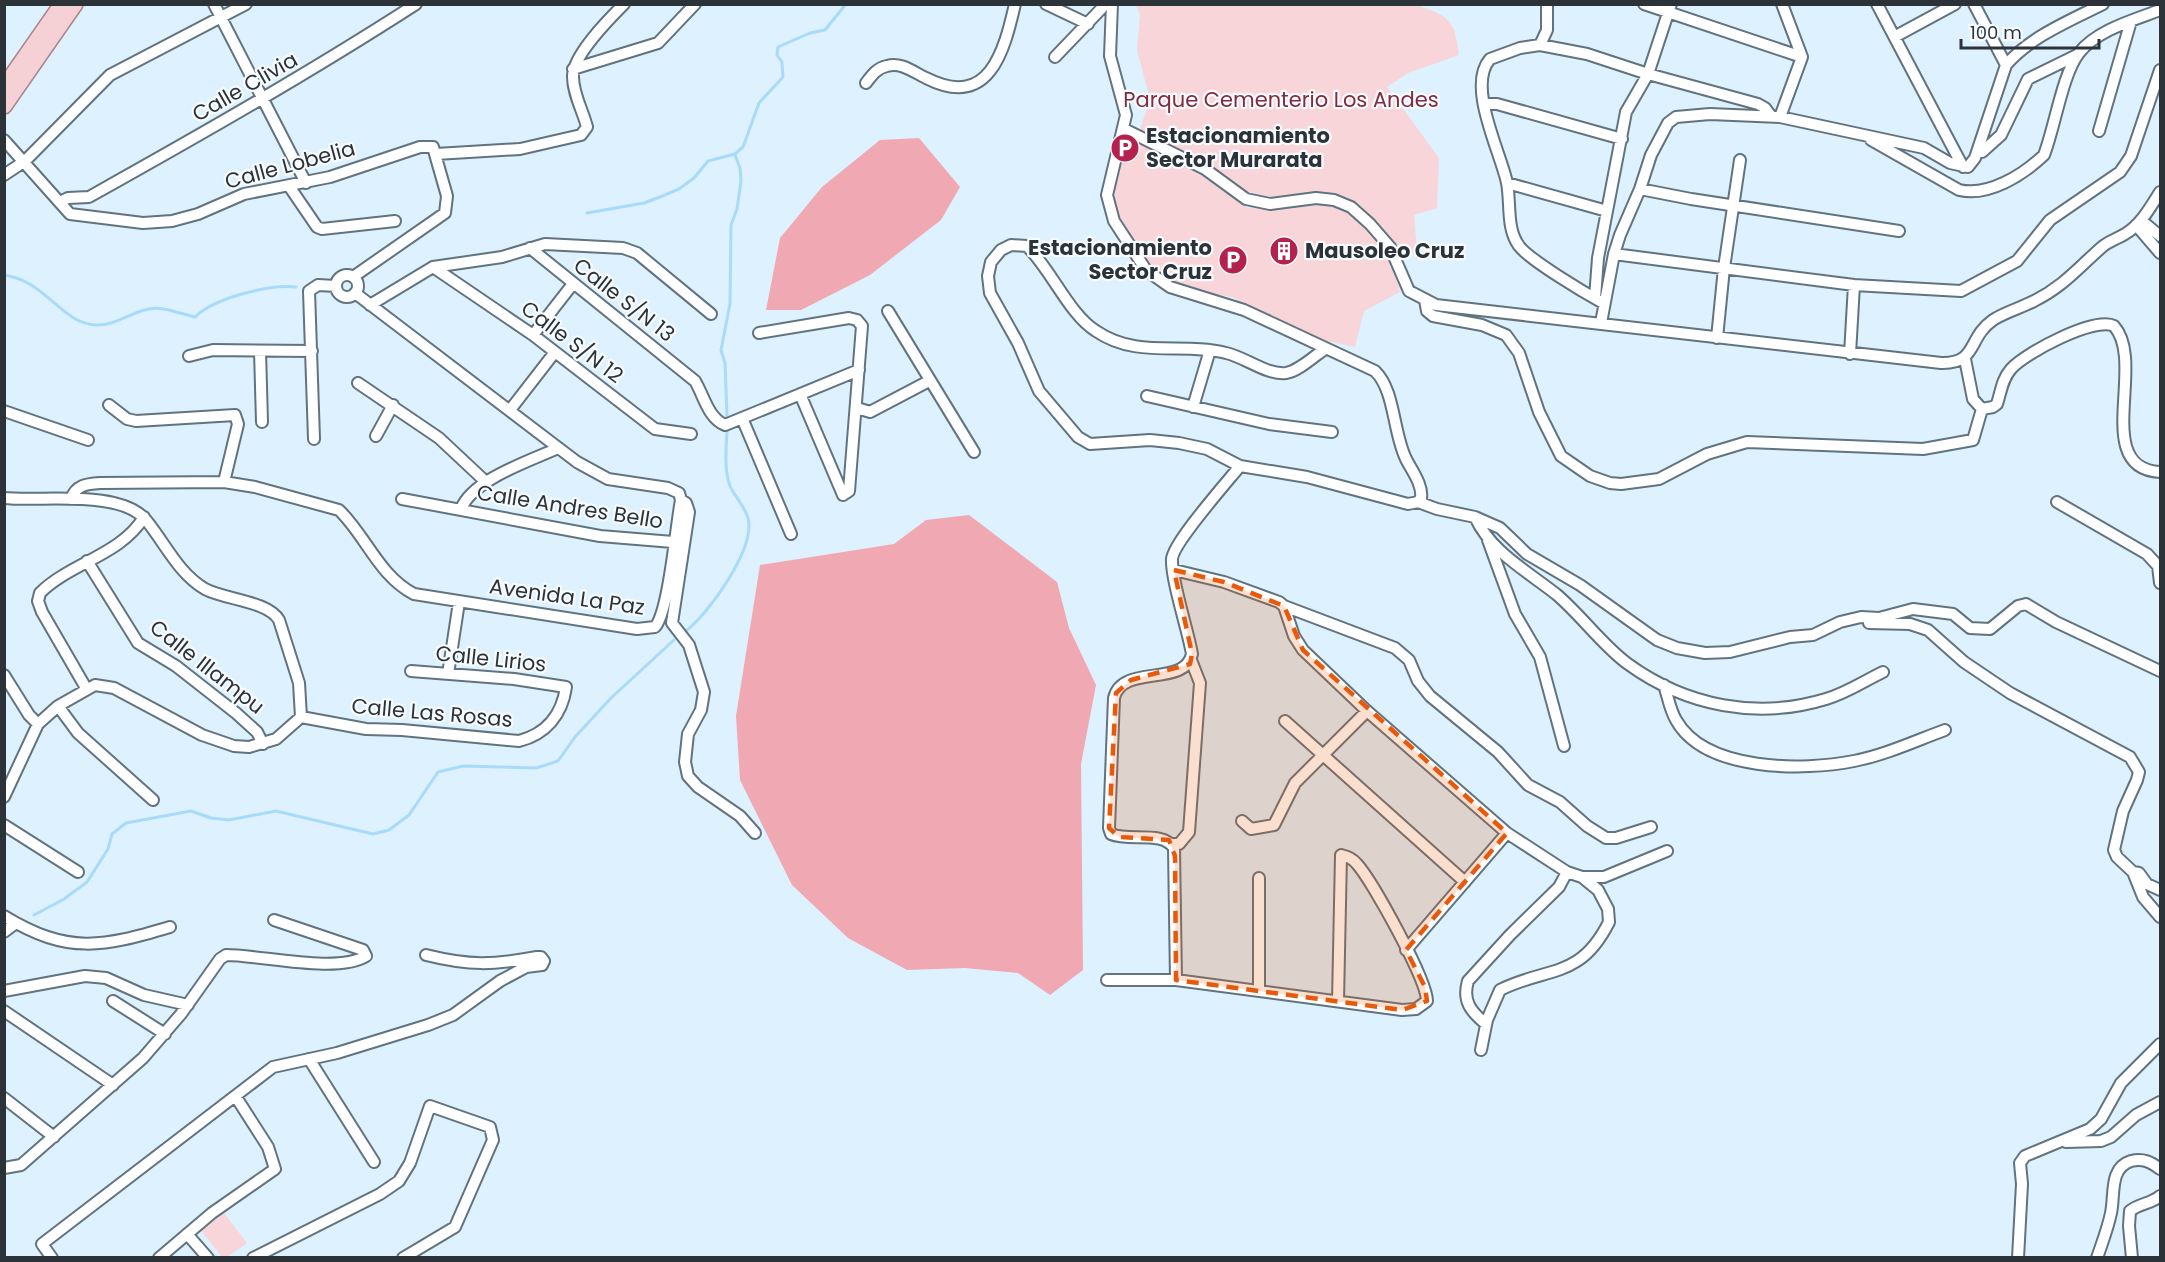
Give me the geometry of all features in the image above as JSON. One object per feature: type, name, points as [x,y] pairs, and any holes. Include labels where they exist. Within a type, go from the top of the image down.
[{"type":"main road","points":[[4,87],[62,4]]},
{"type":"main road","points":[[4,106],[75,4]]},
{"type":"street","points":[[214,4],[306,183]]},
{"type":"street","points":[[4,175],[25,160],[110,75],[177,38],[222,19],[246,4]]},
{"type":"street","points":[[573,69],[585,50],[624,4]]},
{"type":"street","points":[[573,69],[658,43],[695,4]]},
{"type":"street","points":[[866,82],[875,72],[890,65],[907,68],[927,79],[952,87],[963,87],[984,78],[998,62],[1005,46],[1015,4]]},
{"type":"street","points":[[1046,4],[1088,24]]},
{"type":"street","points":[[1540,45],[1547,30],[1547,4]]},
{"type":"street","points":[[1644,4],[1670,8],[1802,57]]},
{"type":"street","points":[[1775,117],[1802,57],[1782,4]]},
{"type":"street","points":[[1877,4],[1896,36],[1963,167]]},
{"type":"street","points":[[1896,36],[1954,4]]},
{"type":"street","points":[[1974,4],[2006,66]]},
{"type":"street","points":[[1599,300],[1651,155],[1668,123],[1676,117],[1704,114],[1775,117],[1924,148],[1963,167],[1971,164],[1977,152],[2006,66],[2013,57],[2061,25],[2103,4]]},
{"type":"street","name":"Calle Clivia","points":[[60,202],[68,198],[89,197],[264,99],[374,33],[409,6]]},
{"type":"street","points":[[1055,57],[1106,7]]},
{"type":"street","points":[[1106,7],[1110,56],[1126,115],[1107,195],[1114,221],[1146,270],[1170,288],[1244,310],[1325,349],[1356,361],[1385,380],[1397,437],[1422,493],[1418,502]]},
{"type":"street","points":[[1601,323],[1598,258],[1626,112],[1647,75],[1670,8]]},
{"type":"street","points":[[1858,133],[1959,189],[1972,193],[1991,189],[2036,163],[2044,155],[2072,65],[2085,46],[2131,21],[2160,10]]},
{"type":"street","points":[[2099,131],[2131,21]]},
{"type":"street","points":[[1599,300],[1524,251],[1517,243],[1511,224],[1507,183],[1489,129],[1484,104],[1484,72],[1490,59],[1520,48],[1540,45],[1587,54],[1647,75],[1758,104],[1775,117]]},
{"type":"street","points":[[1977,152],[1982,152],[2001,135],[2028,79],[2078,54]]},
{"type":"street","name":"Calle Lobelia","points":[[4,140],[25,160],[70,214],[156,223],[198,214],[244,194],[306,183],[433,150],[528,148],[581,135],[587,127],[574,84],[573,69]]},
{"type":"street","points":[[1614,254],[1854,285],[1960,291],[2017,261],[2050,220],[2120,172],[2132,156],[2160,70]]},
{"type":"street","points":[[1484,104],[1497,104],[1622,139]]},
{"type":"street","points":[[1124,129],[1205,169],[1246,199],[1270,204],[1316,198],[1334,200],[1351,207],[1390,247],[1408,291],[1436,305],[1941,363],[1955,363],[1965,359],[1981,330],[1993,320],[2035,301],[2063,284],[2082,269],[2108,242],[2127,233],[2138,223],[2160,192]]},
{"type":"street","points":[[336,285],[343,276],[352,277],[445,213],[447,196],[433,150]]},
{"type":"street","points":[[1717,338],[1732,205],[1740,159]]},
{"type":"street","points":[[1507,183],[1607,212]]},
{"type":"street","points":[[289,186],[317,227],[322,229],[396,221]]},
{"type":"street","points":[[1640,189],[1899,231]]},
{"type":"street","points":[[2138,223],[2160,236]]},
{"type":"street","points":[[2138,223],[2160,253]]},
{"type":"street","points":[[370,305],[433,267],[502,256],[557,243],[629,250],[637,253],[711,314]]},
{"type":"street","points":[[1325,349],[1291,372],[1281,373],[1227,353],[1210,350],[1152,350],[1108,338],[1095,331],[1079,316],[1053,276],[1027,246],[1011,245],[1001,250],[992,262],[988,276],[990,293],[1018,343],[1039,391],[1078,437],[1090,444],[1150,440],[1179,443],[1207,449],[1240,466],[1307,477],[1408,504],[1418,502],[1437,509],[1474,517],[1500,528],[1527,554],[1580,585],[1657,640],[1677,648],[1705,653],[1730,652],[1790,638],[1813,636],[1840,622],[1879,618],[1913,609],[1953,614],[1970,628],[1990,629],[2018,606],[2026,604],[2056,622],[2160,671]]},
{"type":"street","name":"Calle S/N 13","points":[[530,249],[572,285],[695,381],[717,422],[724,425],[742,418]]},
{"type":"street","name":"Calle S/N 12","points":[[433,267],[534,334],[655,429],[691,434]]},
{"type":"street","points":[[352,277],[358,285],[355,293]]},
{"type":"street","points":[[314,439],[309,291],[318,285],[336,285]]},
{"type":"street","points":[[336,285],[343,296],[355,293]]},
{"type":"street","points":[[534,334],[572,285]]},
{"type":"street","points":[[1850,354],[1854,285]]},
{"type":"street","points":[[355,293],[558,448],[608,480],[668,488],[679,493],[681,500],[687,503],[689,512],[672,623],[689,645],[705,698],[688,734],[686,771],[698,787],[740,816],[755,833]]},
{"type":"street","points":[[1425,300],[1427,311],[1433,316],[1482,324],[1506,335],[1520,353],[1539,412],[1561,456],[1590,476],[1610,483],[1621,484],[1659,479],[1707,454],[1747,442],[1923,449],[1973,440],[1982,409]]},
{"type":"street","points":[[888,311],[974,452]]},
{"type":"street","points":[[759,333],[849,318],[857,320],[862,327],[849,491],[843,495],[800,394]]},
{"type":"street","points":[[1982,409],[1997,404],[2004,381],[2020,359],[2094,324],[2110,323],[2121,334],[2125,344],[2125,438],[2128,456],[2138,467],[2160,472]]},
{"type":"street","points":[[189,356],[213,350],[312,351]]},
{"type":"street","points":[[1193,407],[1210,350]]},
{"type":"street","points":[[260,351],[262,422]]},
{"type":"street","points":[[510,410],[555,352]]},
{"type":"street","points":[[1965,359],[1973,399],[1982,409]]},
{"type":"street","points":[[791,534],[742,418],[859,370]]},
{"type":"street","points":[[857,408],[870,412],[929,381]]},
{"type":"street","points":[[358,383],[439,438],[486,482]]},
{"type":"street","points":[[1147,396],[1269,424],[1332,432]]},
{"type":"street","points":[[109,405],[127,418],[136,421],[235,415],[238,424],[224,482]]},
{"type":"street","points":[[376,436],[393,405]]},
{"type":"street","points":[[4,411],[88,440]]},
{"type":"street","points":[[461,509],[465,501],[486,482],[558,448]]},
{"type":"street","points":[[1191,660],[1177,670],[1131,680],[1122,685],[1114,698],[1111,834],[1124,838],[1165,840],[1172,844],[1179,844],[1189,832],[1200,683],[1191,660],[1191,647],[1174,570],[1175,550],[1185,532],[1200,518],[1240,466]]},
{"type":"street","name":"Avenida La Paz","points":[[71,499],[76,489],[87,484],[224,482],[255,487],[339,510],[349,519],[374,559],[404,589],[414,594],[646,630],[655,627],[660,621],[681,500]]},
{"type":"street","points":[[4,498],[28,501],[71,499],[112,503],[144,517],[181,568],[199,585],[230,599],[269,609],[277,616],[299,683],[301,717],[276,739],[263,744],[249,747],[221,743],[114,688],[95,685],[86,688],[58,706],[38,724],[4,797]]},
{"type":"street","name":"Calle Andres Bello","points":[[402,499],[600,536],[673,542]]},
{"type":"street","points":[[2057,502],[2148,554],[2158,566],[2160,583]]},
{"type":"street","points":[[86,688],[42,612],[38,601],[40,593],[87,561],[102,554],[126,536],[144,517]]},
{"type":"street","points":[[1474,517],[1487,537],[1515,614],[1540,657],[1564,746]]},
{"type":"street","points":[[1487,537],[1521,568],[1556,594],[1626,663],[1664,686],[1713,704],[1747,709],[1770,709],[1827,699],[1883,672]]},
{"type":"street","name":"Calle Illampu","points":[[87,561],[138,643],[176,666],[236,713],[257,732],[263,744]]},
{"type":"street","points":[[1174,570],[1224,582],[1270,598],[1284,606],[1395,648],[1409,660],[1418,681],[1430,696],[1498,752],[1528,785],[1560,802],[1606,838],[1616,838],[1651,827]]},
{"type":"street","points":[[448,674],[459,602]]},
{"type":"street","points":[[1284,606],[1294,636],[1304,650],[1367,711],[1507,833],[1567,872],[1582,877],[1604,877],[1668,851]]},
{"type":"street","points":[[1854,620],[1910,624],[1928,630],[1964,662],[2010,693],[2130,757],[2139,772],[2123,811],[2114,850],[2117,857],[2133,872],[2143,897],[2160,917]]},
{"type":"street","name":"Calle Lirios","points":[[411,671],[566,687]]},
{"type":"street","points":[[4,675],[29,715],[38,724]]},
{"type":"street","points":[[1664,686],[1677,722],[1686,732],[1718,753],[1762,764],[1806,767],[1854,761],[1945,730]]},
{"type":"street","name":"Calle Las Rosas","points":[[301,717],[366,729],[402,730],[500,742],[519,741],[532,738],[558,716],[563,706],[566,687]]},
{"type":"street","points":[[58,706],[78,733],[153,800]]},
{"type":"street","points":[[1242,821],[1251,829],[1275,825],[1295,783],[1367,711]]},
{"type":"street","points":[[1285,721],[1465,882]]},
{"type":"street","points":[[4,825],[78,872]]},
{"type":"street","points":[[1406,950],[1507,833]]},
{"type":"street","points":[[1172,844],[1175,856],[1176,980]]},
{"type":"street","points":[[1107,980],[1176,980],[1259,990],[1338,1002],[1402,1010],[1422,1006],[1427,1001],[1425,987],[1406,950],[1364,873],[1351,858],[1341,855],[1338,1002]]},
{"type":"street","points":[[1486,1024],[1474,1015],[1466,1002],[1465,990],[1468,981],[1510,935],[1559,887],[1567,872]]},
{"type":"street","points":[[2133,872],[2139,873],[2148,884],[2160,890]]},
{"type":"street","points":[[1481,1050],[1492,1003],[1500,990],[1578,963],[1605,930],[1610,917],[1605,900],[1582,877]]},
{"type":"street","points":[[1259,878],[1259,990]]},
{"type":"street","points":[[4,916],[69,945],[95,944],[170,927]]},
{"type":"street","points":[[4,1168],[21,1166],[113,1085],[165,1034],[220,959],[226,955],[279,961],[343,962],[358,961],[366,956],[363,950],[274,920]]},
{"type":"street","points":[[4,932],[16,923]]},
{"type":"street","points":[[52,1257],[42,1244],[236,1098],[273,1067],[428,1025],[453,1015],[500,981],[526,967],[542,965],[544,961],[541,957],[537,957],[489,964],[462,964],[426,955]]},
{"type":"street","points":[[4,991],[85,976],[106,978],[144,995],[188,1005]]},
{"type":"street","points":[[113,1002],[165,1034]]},
{"type":"street","points":[[4,1011],[113,1085]]},
{"type":"street","points":[[2018,1257],[2022,1184],[2020,1163],[2025,1156],[2090,1129],[2101,1119],[2121,1083],[2160,1044]]},
{"type":"street","points":[[309,1059],[374,1162]]},
{"type":"street","points":[[4,1098],[54,1137]]},
{"type":"street","points":[[159,1257],[212,1213],[275,1169],[268,1147],[236,1098]]},
{"type":"street","points":[[2060,1142],[2102,1141],[2111,1137],[2136,1115],[2160,1102]]},
{"type":"street","points":[[252,1257],[380,1194],[399,1181],[410,1162],[430,1106],[490,1127],[493,1140],[455,1227],[403,1257]]},
{"type":"street","points":[[2097,1257],[2111,1215],[2116,1172],[2122,1164],[2139,1159],[2151,1162],[2160,1169]]},
{"type":"street","points":[[2132,1257],[2128,1226],[2130,1211],[2138,1205],[2153,1202],[2160,1196]]},
{"type":"street","points":[[187,1234],[208,1257]]},
{"type":"highlighted area","points":[[1174,570],[1224,582],[1284,606],[1303,650],[1507,833],[1406,950],[1425,987],[1427,1001],[1402,1010],[1176,980],[1175,856],[1169,840],[1119,837],[1109,828],[1116,693],[1131,680],[1190,664],[1192,654]]},
{"type":"green space","name":"Parque Cementerio Los Andes","points":[[1413,4],[1447,19],[1455,32],[1459,55],[1408,73],[1387,87],[1439,158],[1437,208],[1414,215],[1417,252],[1401,254],[1362,207],[1347,198],[1312,193],[1272,197],[1241,190],[1140,129],[1150,100],[1137,50],[1140,15],[1136,5]]},
{"type":"green space","name":"Parque Cementerio Los Andes","points":[[1132,139],[1195,170],[1248,208],[1305,204],[1330,205],[1351,213],[1389,253],[1400,292],[1364,311],[1355,347],[1317,339],[1232,297],[1187,290],[1163,278],[1148,265],[1119,222],[1110,197],[1118,158],[1126,160]]},
{"type":"green space","points":[[224,1213],[247,1243],[227,1257],[222,1257],[201,1230]]},
{"type":"shaded area","points":[[919,138],[960,187],[941,220],[870,275],[801,310],[766,310],[780,238],[822,187],[880,140]]},
{"type":"shaded area","points":[[969,515],[1057,582],[1069,628],[1096,685],[1081,764],[1083,970],[1050,995],[1018,973],[965,968],[907,970],[848,938],[792,885],[740,780],[736,716],[760,565],[894,544],[926,520]]},
{"type":"waterway","points":[[587,213],[644,203],[660,197],[679,189],[694,178],[708,161],[735,154],[743,147],[759,103],[783,77],[782,62],[777,55],[778,47],[810,33],[825,30],[846,4]]},
{"type":"waterway","points":[[727,416],[725,363],[721,350],[730,304],[731,225],[737,209],[741,181],[740,168],[735,155]]},
{"type":"waterway","points":[[4,275],[32,285],[73,318],[96,325],[110,323],[155,308],[195,317],[228,298],[258,290],[296,287]]},
{"type":"waterway","points":[[686,631],[707,610],[729,579],[745,546],[749,531],[747,514],[728,480],[727,432]]},
{"type":"waterway","points":[[34,915],[64,899],[87,882],[108,849],[112,834],[126,823],[191,811],[211,818],[229,820],[276,811],[373,834],[389,830],[409,815],[438,772],[463,766],[536,768],[558,761],[575,737],[611,698],[674,640]]},
{"type":"place","name":"Estacionamiento Sector Murarata","points":[[1125,148]]},
{"type":"place","name":"Mausoleo Cruz","points":[[1284,251]]},
{"type":"place","name":"Estacionamiento Sector Cruz","points":[[1233,260]]}]
